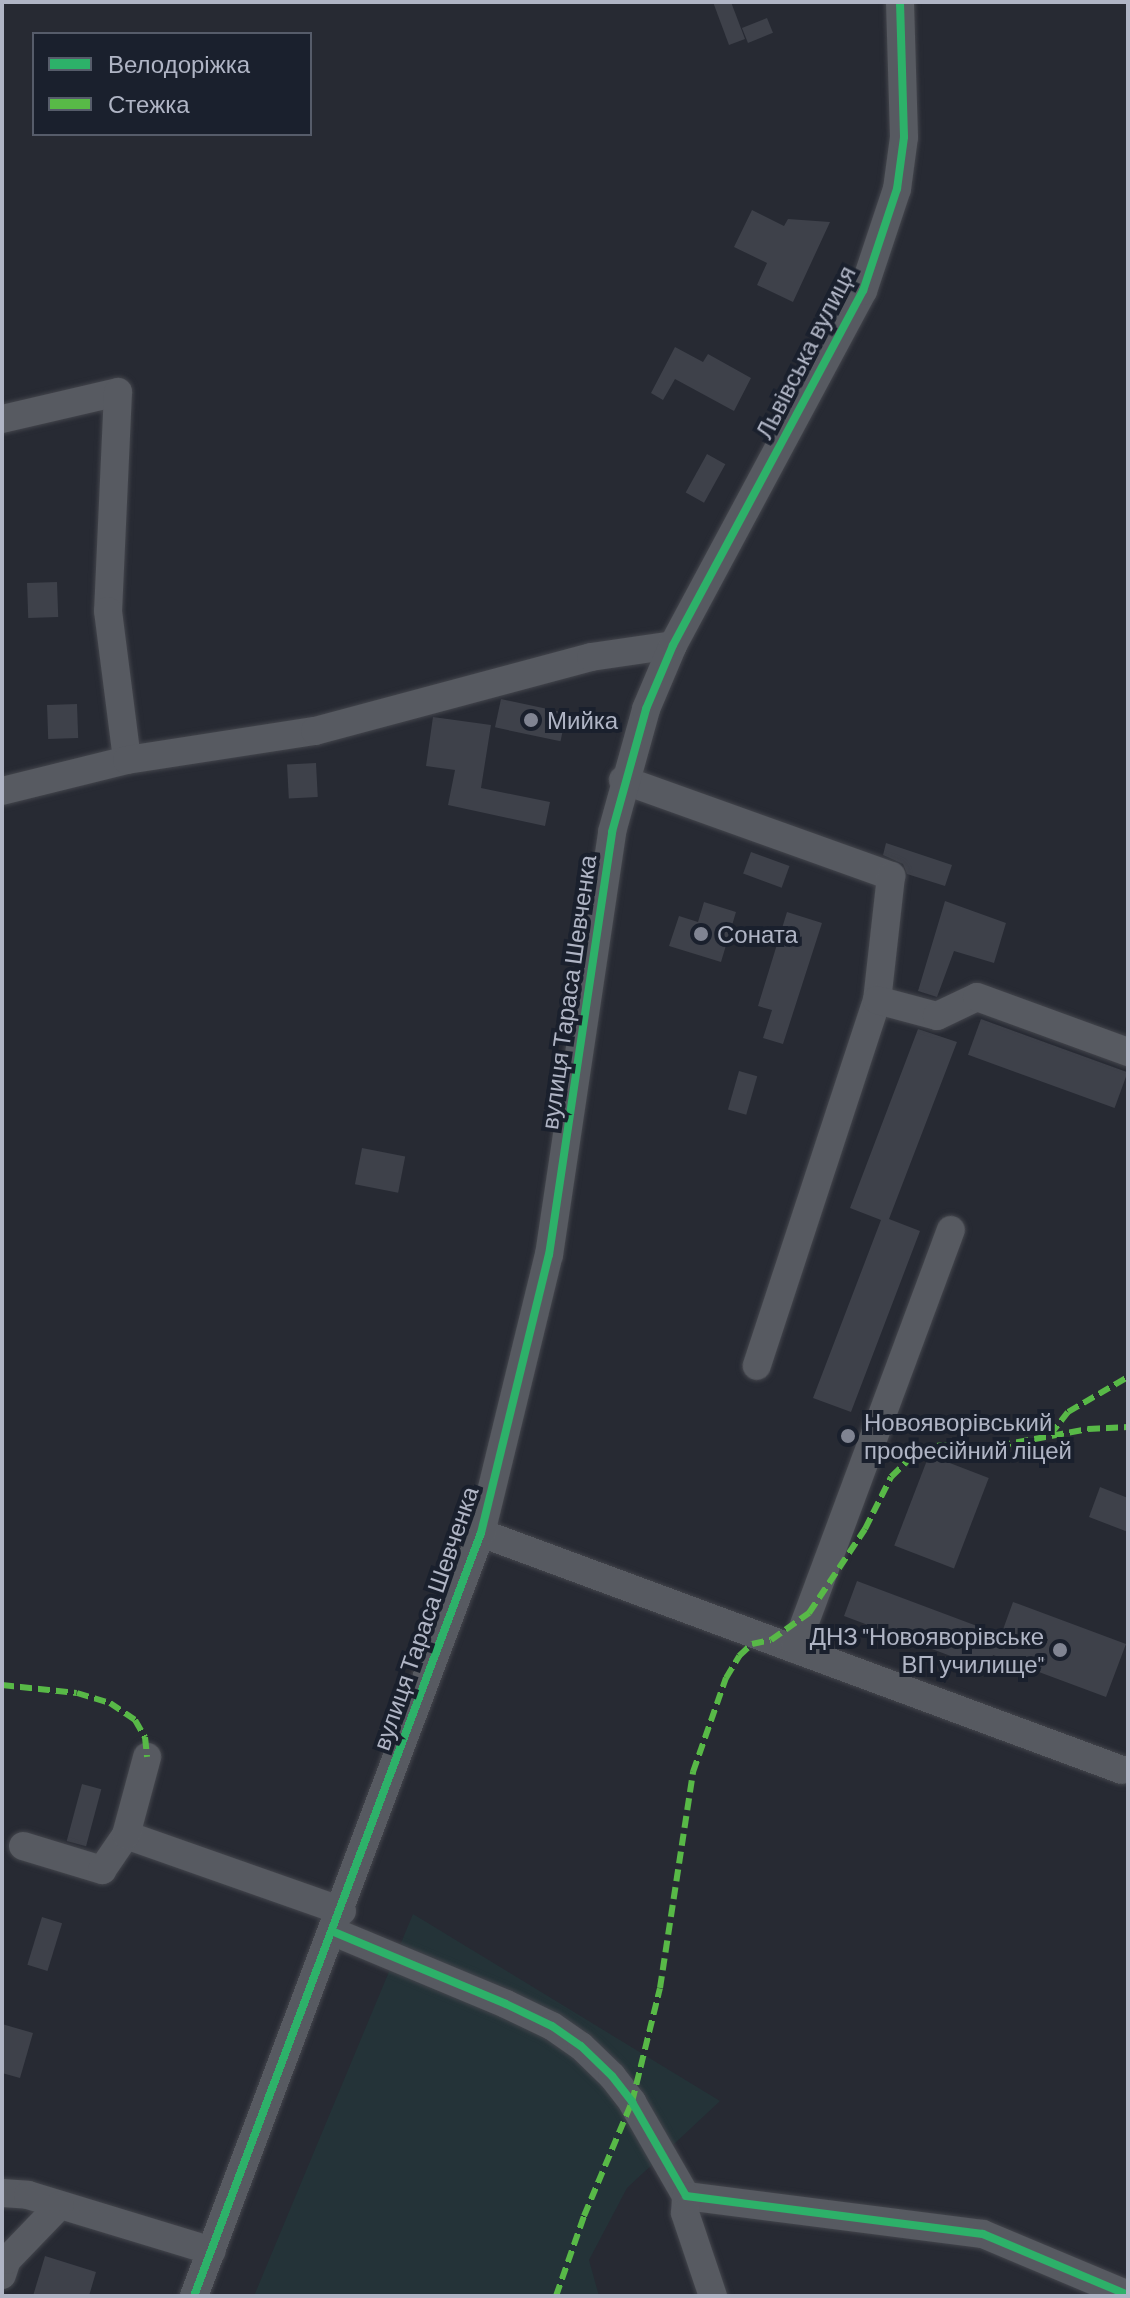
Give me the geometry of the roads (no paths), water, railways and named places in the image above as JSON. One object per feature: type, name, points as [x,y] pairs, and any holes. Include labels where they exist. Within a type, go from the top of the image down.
[{"type":"street","name":"Львівська вулиця","points":[[673,645],[863,291],[897,189],[904,137],[900,2]]},
{"type":"street","points":[[2,419],[118,392],[108,611],[127,760]]},
{"type":"street","points":[[2,791],[127,760],[315,731],[591,657],[673,645]]},
{"type":"street","name":"вулиця Тараса Шевченка","points":[[194,2296],[338,1922],[481,1533],[549,1255],[612,832],[623,780],[646,709],[673,645]]},
{"type":"street","points":[[623,780],[891,876],[877,1000],[757,1366]]},
{"type":"street","points":[[877,1000],[937,1016],[977,997],[1128,1052]]},
{"type":"street","points":[[795,1649],[951,1230]]},
{"type":"street","points":[[481,1533],[1122,1770]]},
{"type":"street","points":[[23,1846],[102,1870],[126,1835],[147,1757]]},
{"type":"street","points":[[126,1835],[338,1922],[552,2026],[581,2046],[612,2076],[632,2102],[686,2196],[685,2213],[713,2296]]},
{"type":"street","points":[[2,2193],[28,2195],[212,2251]]},
{"type":"street","points":[[686,2196],[983,2234],[1128,2295]]},
{"type":"street","points":[[2,2275],[7,2260],[60,2205]]},
{"type":"place","name":"Мийка","points":[[531,720]]},
{"type":"place","name":"Соната","points":[[701,934]]},
{"type":"place","name":"Новояворівський професійний ліцей","points":[[848,1436]]},
{"type":"place","name":"ДНЗ \"Новояворівське ВП училище\"","points":[[1060,1650]]}]
